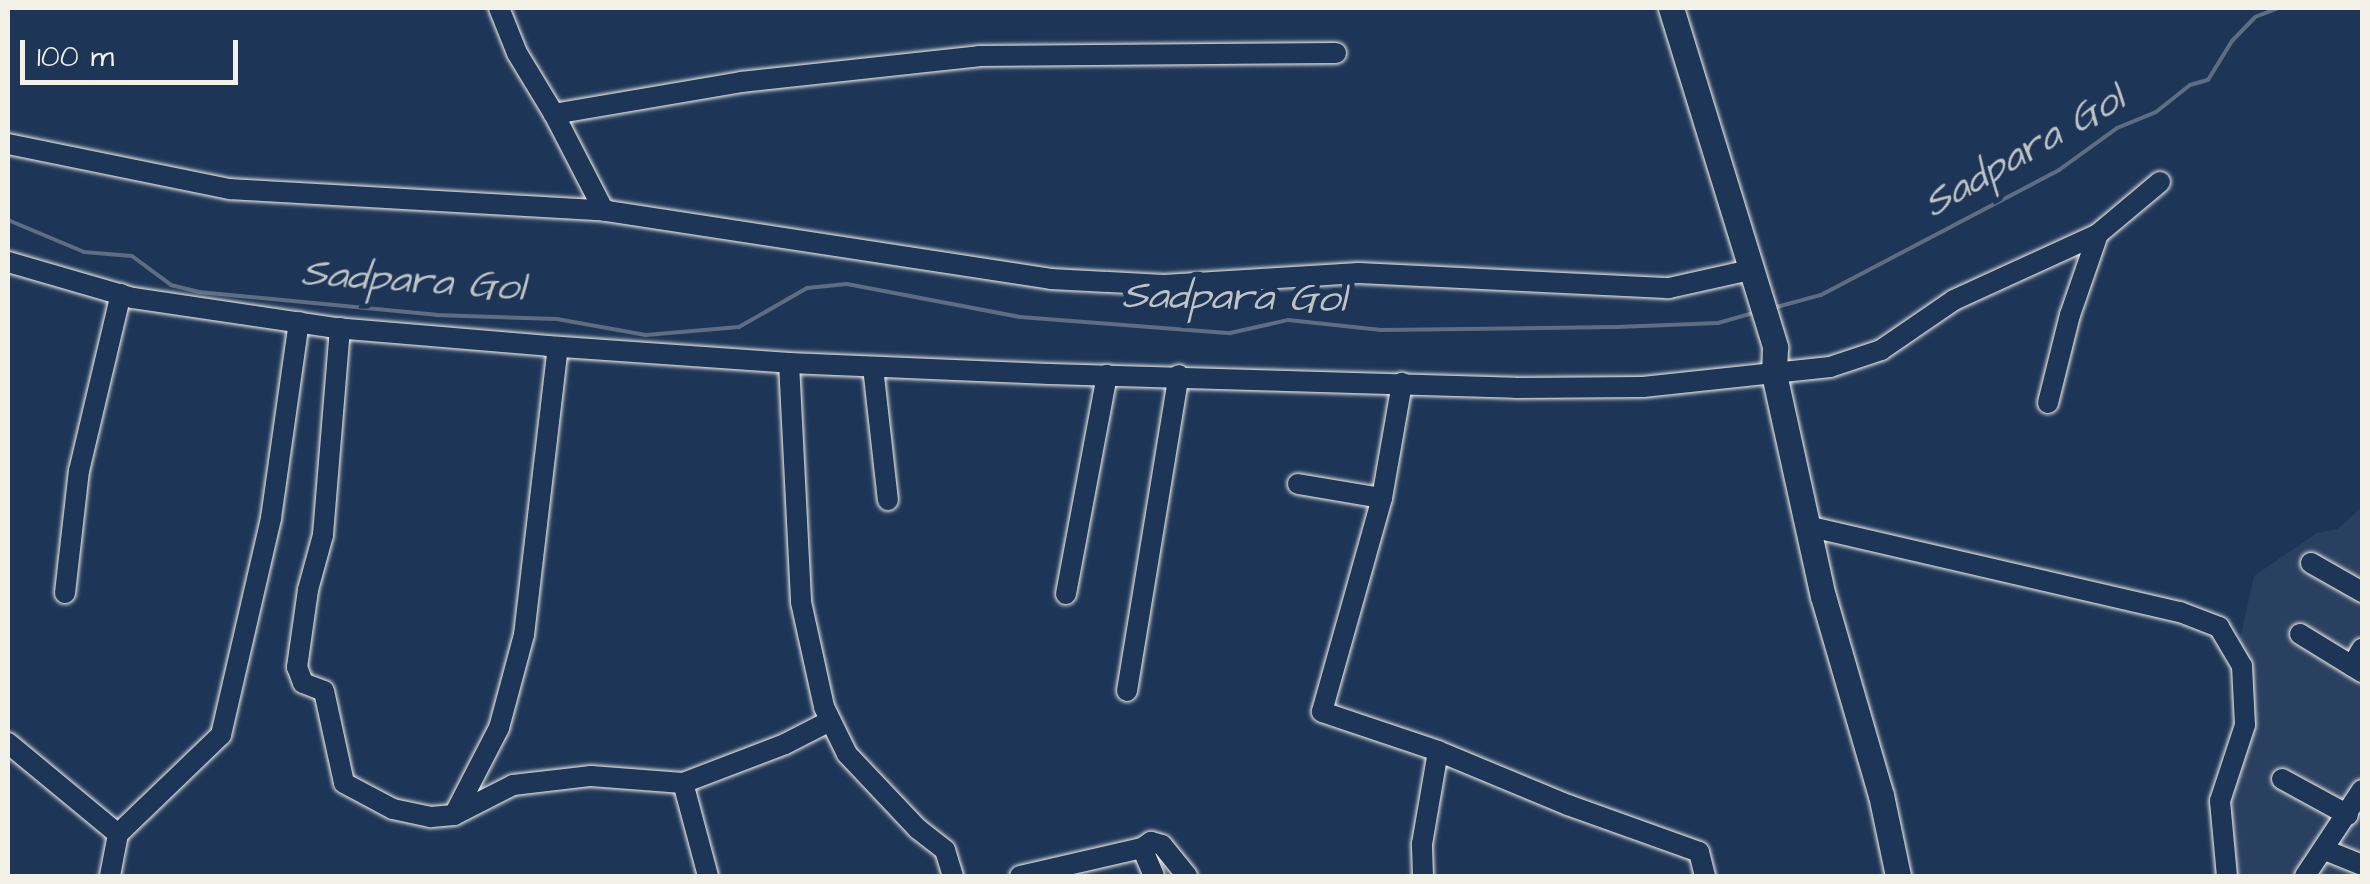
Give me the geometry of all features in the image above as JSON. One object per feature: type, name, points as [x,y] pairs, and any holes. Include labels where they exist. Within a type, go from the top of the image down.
[{"type":"main road","points":[[1671,8],[1775,347],[1774,374],[1823,596],[1881,795],[1898,876]]},
{"type":"street","points":[[499,8],[516,53],[554,114],[604,211]]},
{"type":"street","points":[[554,114],[741,82],[978,56],[1336,54]]},
{"type":"street","points":[[8,144],[230,189],[604,211],[1051,280],[1164,285],[1359,274],[1669,288],[1752,274]]},
{"type":"street","points":[[8,262],[121,294],[299,322],[558,347],[789,363],[1644,387],[1830,368],[1881,350],[1954,300],[2098,234],[2160,182]]},
{"type":"street","points":[[2048,404],[2070,315],[2098,234]]},
{"type":"street","points":[[66,593],[79,471],[121,294]]},
{"type":"street","points":[[110,876],[118,834],[220,735],[270,518],[299,322]]},
{"type":"street","points":[[340,328],[323,535],[308,590],[297,666],[303,683],[324,691],[344,783],[393,809],[431,817],[454,815],[513,784],[591,776],[684,783],[785,744],[830,721]]},
{"type":"street","points":[[454,815],[499,728],[524,635],[558,347]]},
{"type":"street","points":[[789,363],[801,602],[830,721],[847,754],[918,829],[945,850],[953,876]]},
{"type":"street","points":[[873,366],[888,500]]},
{"type":"street","points":[[1066,594],[1107,374]]},
{"type":"street","points":[[1127,691],[1179,375]]},
{"type":"street","points":[[1402,383],[1382,498],[1322,712],[1438,751],[1700,852],[1705,876]]},
{"type":"street","points":[[1298,484],[1382,498]]},
{"type":"street","points":[[1808,526],[2180,612],[2219,628],[2242,666],[2245,725],[2220,800],[2227,876]]},
{"type":"street","points":[[2310,563],[2362,592]]},
{"type":"street","points":[[2300,634],[2359,662]]},
{"type":"street","points":[[8,743],[118,834]]},
{"type":"street","points":[[1423,876],[1422,844],[1438,751]]},
{"type":"street","points":[[2282,779],[2352,820]]},
{"type":"street","points":[[684,783],[708,876]]},
{"type":"street","points":[[2305,876],[2352,820],[2362,790]]},
{"type":"street","points":[[1020,876],[1142,848],[1151,842],[1162,846],[1187,876]]},
{"type":"street","points":[[1142,848],[1154,876]]},
{"type":"street","points":[[2325,850],[2362,866]]},
{"type":"shaded area","points":[[2362,507],[2362,876],[2223,876],[2211,807],[2234,725],[2235,662],[2254,576],[2317,533],[2338,529]]},
{"type":"waterway","name":"Sadpara Gol","points":[[1773,308],[1821,295],[2059,170],[2117,128],[2156,112],[2190,85],[2208,80],[2232,41],[2255,17],[2279,8]]},
{"type":"waterway","name":"Sadpara Gol","points":[[8,220],[84,252],[132,256],[171,285],[199,292],[436,315],[557,319],[646,335],[739,327],[807,288],[847,284],[1020,317],[1230,333],[1288,320],[1381,330],[1617,327],[1718,323],[1754,313]]}]
